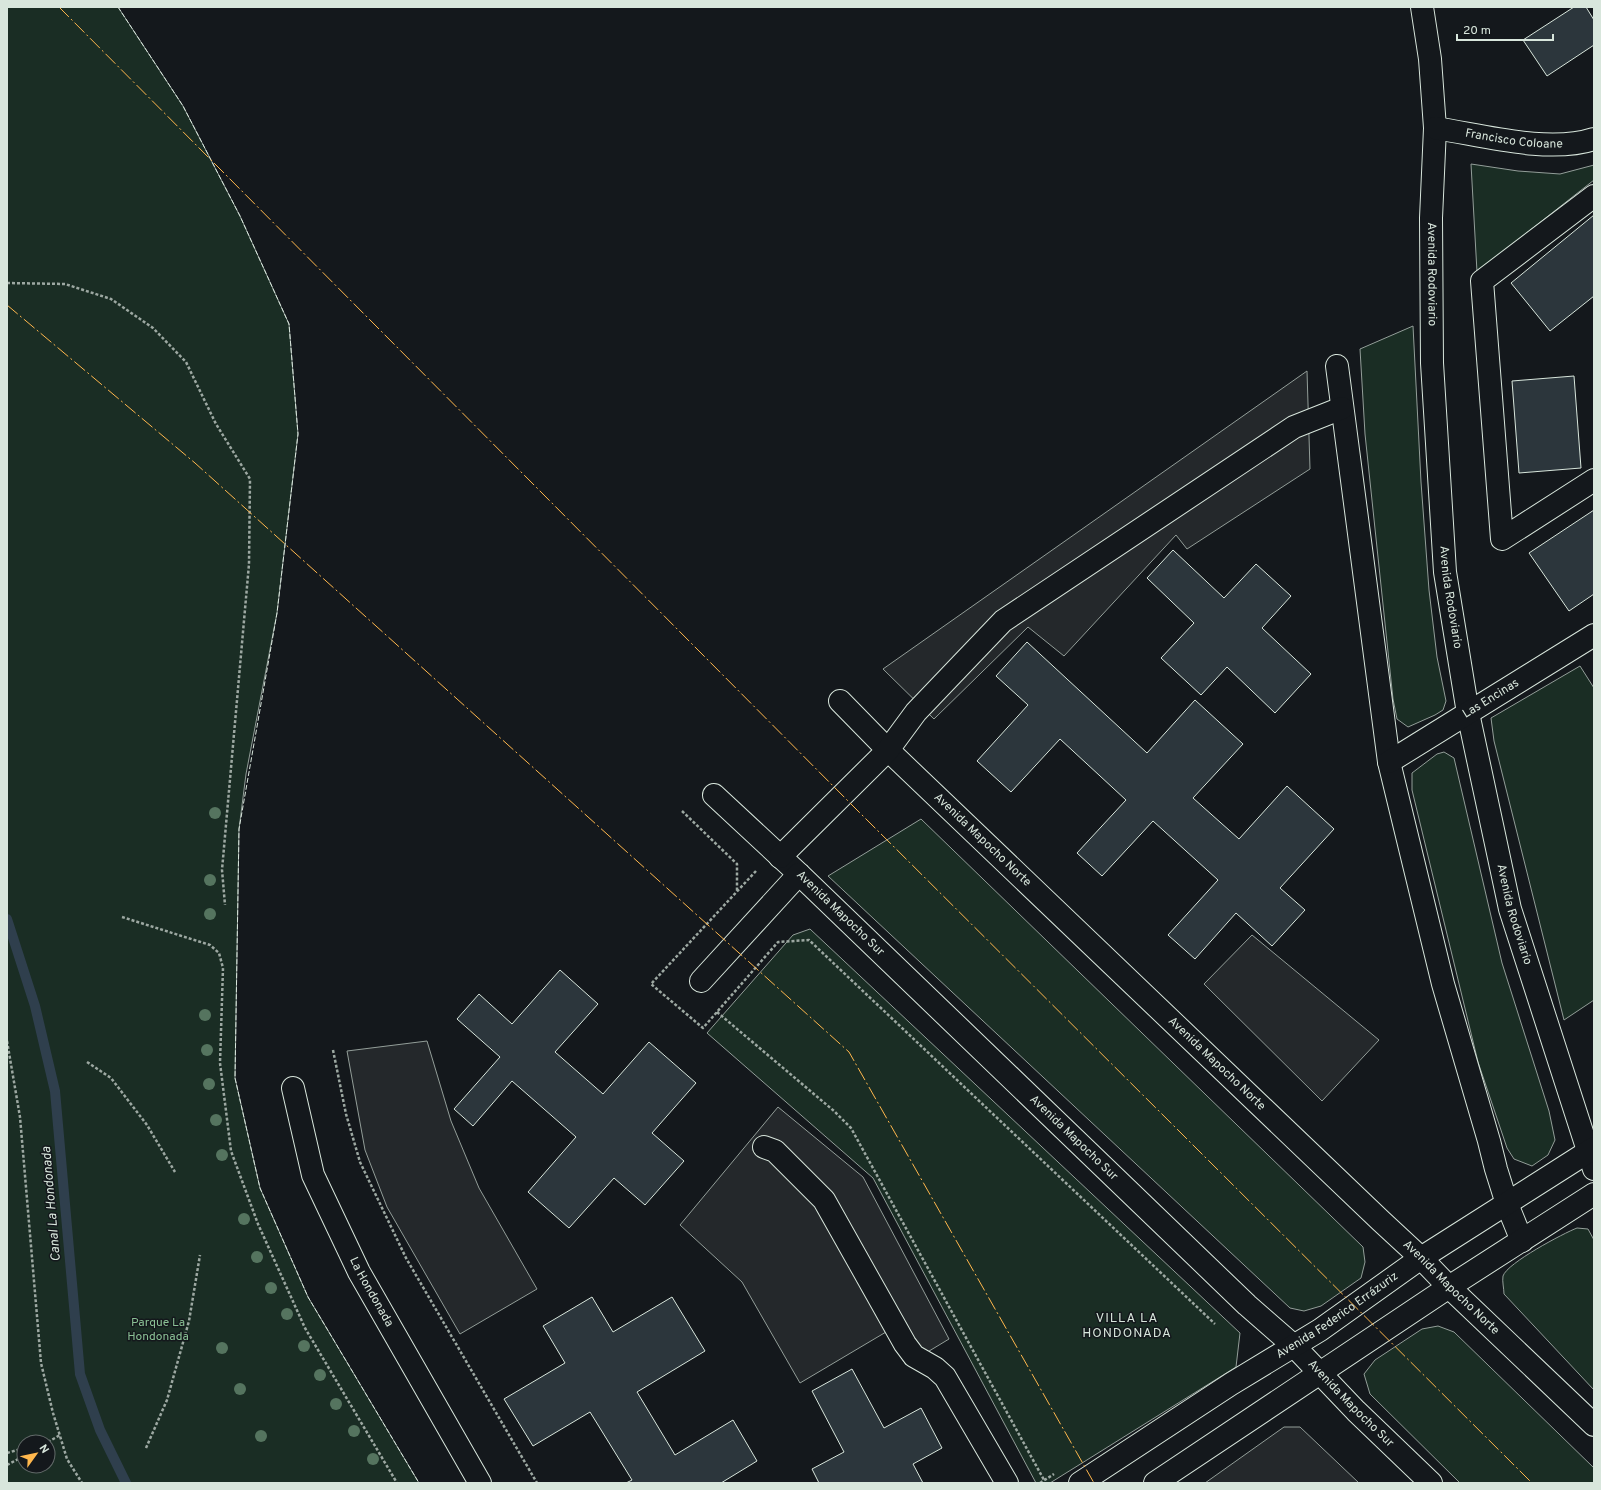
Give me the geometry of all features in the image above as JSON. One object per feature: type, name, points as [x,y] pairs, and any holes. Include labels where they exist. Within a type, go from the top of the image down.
[{"type":"street","name":"Avenida Rodoviario","points":[[1422,7],[1430,59],[1435,128],[1431,218],[1432,363],[1445,572],[1468,713],[1510,909],[1592,1156]]},
{"type":"street","name":"Francisco Coloane","points":[[1435,128],[1499,140],[1534,143],[1556,144],[1586,141],[1594,138]]},
{"type":"street","points":[[1594,196],[1482,281],[1502,539],[1594,480]]},
{"type":"street","points":[[1337,366],[1389,762],[1443,984],[1507,1204],[1522,1240]]},
{"type":"street","points":[[777,855],[888,750],[916,712],[1003,621],[1294,427],[1342,408]]},
{"type":"street","name":"Las Encinas","points":[[1389,762],[1468,713],[1592,642]]},
{"type":"street","name":"Avenida Mapocho Norte","points":[[840,701],[888,750],[1594,1424]]},
{"type":"street","name":"Avenida Mapocho Sur","points":[[714,795],[799,874],[1241,1299],[1294,1346],[1356,1411],[1431,1483]]},
{"type":"street","points":[[701,981],[799,874]]},
{"type":"street","name":"La Hondonada","points":[[293,1088],[313,1175],[359,1272],[480,1483]]},
{"type":"street","points":[[764,1147],[775,1152],[824,1200],[905,1344],[914,1356],[936,1368],[945,1377],[1007,1483]]},
{"type":"street","name":"Avenida Federico Errázuriz","points":[[1080,1483],[1232,1384],[1320,1330],[1421,1258],[1507,1204],[1592,1156]]},
{"type":"street","points":[[1155,1483],[1449,1287],[1594,1194]]},
{"type":"path","points":[[7,283],[65,284],[111,299],[153,328],[186,362],[216,424],[250,479],[249,564],[222,870],[225,905]]},
{"type":"path","points":[[682,812],[737,864],[737,891]]},
{"type":"path","points":[[777,855],[737,891],[652,984],[703,1028],[778,942],[809,940],[1215,1324]]},
{"type":"path","points":[[122,917],[210,945],[220,953],[223,968],[220,1063],[231,1151],[258,1224],[305,1328],[397,1483]]},
{"type":"path","points":[[717,1012],[834,1111],[851,1128],[1044,1480]]},
{"type":"path","points":[[7,1041],[20,1117],[41,1363],[67,1459],[82,1483]]},
{"type":"path","points":[[333,1050],[346,1114],[360,1162],[406,1258],[537,1483]]},
{"type":"path","points":[[87,1062],[111,1078],[147,1125],[175,1172]]},
{"type":"path","points":[[146,1448],[167,1400],[189,1321],[200,1255]]},
{"type":"path","points":[[56,1437],[60,1435]]},
{"type":"path","points":[[7,1465],[16,1460]]},
{"type":"green space","name":"Parque La Hondonada","points":[[7,7],[118,7],[183,106],[240,216],[289,324],[298,434],[277,613],[246,774],[239,829],[235,1078],[260,1188],[308,1297],[419,1483],[7,1483]]},
{"type":"green space","points":[[1471,164],[1518,171],[1560,174],[1594,165],[1594,180],[1477,272]]},
{"type":"green space","points":[[1413,326],[1421,482],[1429,590],[1437,657],[1446,701],[1443,710],[1408,727],[1397,719],[1393,699],[1365,434],[1360,349]]},
{"type":"green space","points":[[1580,666],[1594,688],[1594,1000],[1564,1020],[1494,741],[1491,718]]},
{"type":"green space","points":[[1444,752],[1454,758],[1502,963],[1549,1111],[1555,1140],[1548,1155],[1532,1166],[1514,1159],[1507,1148],[1478,1062],[1412,790],[1412,773],[1437,754]]},
{"type":"green space","points":[[921,819],[1363,1247],[1365,1262],[1361,1278],[1321,1306],[1304,1311],[1290,1308],[828,876]]},
{"type":"green space","points":[[810,929],[1240,1333],[1236,1367],[1050,1483],[1036,1483],[873,1178],[707,1033],[793,935]]},
{"type":"green space","points":[[1577,1228],[1588,1229],[1594,1240],[1594,1390],[1504,1294],[1503,1276],[1507,1270],[1525,1256]]},
{"type":"green space","points":[[1438,1326],[1454,1332],[1594,1468],[1594,1483],[1460,1483],[1370,1394],[1364,1374],[1375,1360],[1422,1329]]},
{"type":"shaded area","points":[[1307,371],[1310,469],[1187,549],[1176,535],[1064,656],[1028,627],[934,719],[883,669]]},
{"type":"shaded area","points":[[1252,935],[1379,1040],[1322,1101],[1204,984]]},
{"type":"shaded area","points":[[427,1041],[451,1121],[479,1188],[537,1289],[460,1334],[387,1207],[365,1150],[347,1051]]},
{"type":"shaded area","points":[[778,1107],[863,1177],[949,1339],[906,1365],[886,1332],[800,1383],[742,1282],[680,1225]]},
{"type":"shaded area","points":[[1284,1427],[1300,1427],[1359,1483],[1205,1483]]},
{"type":"building","points":[[1574,7],[1586,7],[1594,20],[1594,45],[1547,76],[1523,40]]},
{"type":"building","points":[[1594,215],[1594,296],[1550,331],[1511,283]]},
{"type":"building","points":[[1574,376],[1581,468],[1519,473],[1512,381]]},
{"type":"building","points":[[1594,510],[1594,594],[1569,611],[1529,553]]},
{"type":"building","points":[[1173,550],[1224,598],[1256,564],[1291,596],[1262,628],[1311,674],[1275,713],[1227,667],[1201,695],[1161,658],[1194,623],[1147,578]]},
{"type":"building","points":[[1027,642],[1147,753],[1195,700],[1243,744],[1193,798],[1239,839],[1287,786],[1334,829],[1280,888],[1305,910],[1272,946],[1236,913],[1195,959],[1168,935],[1218,880],[1153,821],[1102,876],[1077,853],[1126,800],[1060,739],[1011,792],[977,761],[1028,705],[996,676]]},
{"type":"building","points":[[560,970],[598,1004],[555,1052],[603,1094],[649,1042],[696,1083],[652,1133],[684,1161],[645,1205],[614,1178],[569,1228],[528,1192],[576,1137],[512,1081],[473,1126],[454,1109],[500,1057],[457,1019],[479,994],[512,1024]]},
{"type":"building","points":[[592,1297],[613,1332],[672,1297],[705,1351],[637,1392],[675,1455],[733,1420],[757,1461],[721,1483],[626,1483],[632,1480],[590,1412],[533,1446],[504,1399],[565,1363],[543,1326]]},
{"type":"building","points":[[852,1369],[884,1428],[921,1408],[942,1448],[913,1464],[923,1483],[819,1483],[812,1469],[844,1452],[812,1391]]},
{"type":"waterway","name":"Canal La Hondonada","points":[[7,919],[35,1006],[55,1091],[80,1374],[100,1430],[126,1483]]},
{"type":"fence","points":[[118,7],[183,106],[240,216],[289,324],[298,434],[277,613],[239,829],[235,1078],[260,1188],[308,1297],[419,1483]]},
{"type":"power","points":[[59,7],[856,809],[1532,1483]]},
{"type":"power","points":[[7,305],[195,463],[849,1052],[1094,1483]]},
{"type":"district","name":"VILLA LA HONDONADA","points":[[1127,1326]]}]
